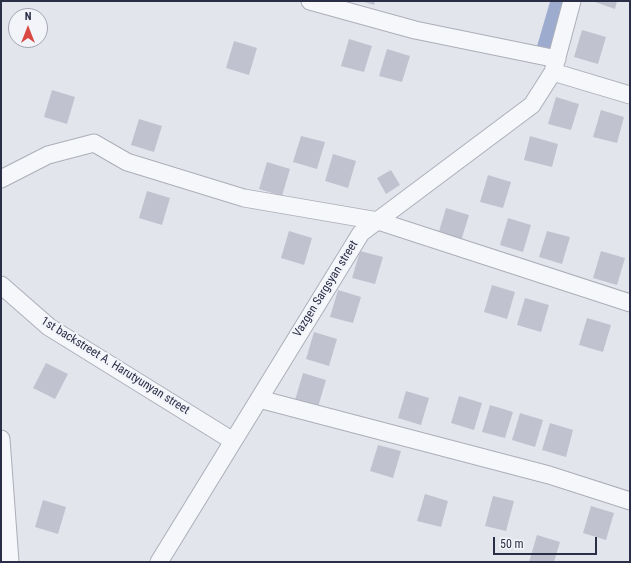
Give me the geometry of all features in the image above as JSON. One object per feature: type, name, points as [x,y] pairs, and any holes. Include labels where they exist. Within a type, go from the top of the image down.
[{"type":"street","points":[[310,1],[555,66],[630,95]]},
{"type":"street","name":"Vazgen Sargsyan street","points":[[159,562],[361,233],[532,105],[555,66],[572,1]]},
{"type":"street","points":[[1,179],[48,155],[94,143],[127,162],[244,198],[378,221],[630,303]]},
{"type":"street","name":"1st backstreet A. Harutyunyan street","points":[[1,286],[49,327],[233,441]]},
{"type":"street","points":[[259,400],[549,475],[630,500]]},
{"type":"street","points":[[1,439],[10,562]]},
{"type":"building","points":[[361,1],[375,1],[374,5]]},
{"type":"building","points":[[592,1],[617,1],[615,9]]},
{"type":"building","points":[[582,30],[606,37],[598,64],[574,57]]},
{"type":"building","points":[[349,39],[372,46],[364,72],[341,66]]},
{"type":"building","points":[[234,41],[257,48],[249,75],[226,68]]},
{"type":"building","points":[[387,49],[410,56],[402,82],[379,76]]},
{"type":"building","points":[[52,90],[75,97],[67,124],[44,117]]},
{"type":"building","points":[[556,97],[579,104],[571,130],[548,124]]},
{"type":"building","points":[[601,110],[624,117],[617,143],[593,137]]},
{"type":"building","points":[[139,119],[162,126],[154,152],[131,145]]},
{"type":"building","points":[[301,136],[325,142],[317,169],[293,162]]},
{"type":"building","points":[[530,136],[558,144],[552,167],[524,160]]},
{"type":"building","points":[[333,154],[356,161],[348,188],[325,181]]},
{"type":"building","points":[[267,162],[290,169],[282,196],[259,189]]},
{"type":"building","points":[[391,170],[400,185],[386,194],[377,178]]},
{"type":"building","points":[[488,175],[511,182],[503,208],[480,202]]},
{"type":"building","points":[[147,191],[170,198],[162,225],[139,218]]},
{"type":"building","points":[[446,208],[469,215],[461,241],[438,235]]},
{"type":"building","points":[[508,218],[531,225],[523,252],[500,245]]},
{"type":"building","points":[[289,231],[312,238],[304,265],[281,258]]},
{"type":"building","points":[[547,231],[570,237],[562,264],[539,257]]},
{"type":"building","points":[[360,251],[383,257],[375,284],[352,278]]},
{"type":"building","points":[[601,251],[625,258],[617,285],[593,278]]},
{"type":"building","points":[[492,285],[515,292],[507,319],[484,312]]},
{"type":"building","points":[[338,290],[361,297],[353,323],[330,317]]},
{"type":"building","points":[[525,298],[549,305],[541,332],[517,325]]},
{"type":"building","points":[[587,318],[611,325],[603,352],[579,345]]},
{"type":"building","points":[[314,332],[337,339],[329,366],[306,359]]},
{"type":"building","points":[[46,363],[68,374],[55,399],[33,388]]},
{"type":"building","points":[[303,373],[326,380],[318,407],[295,400]]},
{"type":"building","points":[[406,391],[429,398],[421,425],[398,418]]},
{"type":"building","points":[[459,396],[482,403],[474,430],[451,423]]},
{"type":"building","points":[[490,405],[513,412],[505,438],[482,432]]},
{"type":"building","points":[[520,413],[543,420],[535,447],[512,440]]},
{"type":"building","points":[[550,423],[573,430],[566,457],[542,450]]},
{"type":"building","points":[[378,445],[401,451],[393,478],[370,471]]},
{"type":"building","points":[[425,494],[448,501],[441,527],[417,521]]},
{"type":"building","points":[[493,496],[514,501],[506,531],[485,526]]},
{"type":"building","points":[[43,500],[66,507],[58,534],[35,527]]},
{"type":"building","points":[[591,506],[614,513],[606,540],[583,533]]},
{"type":"building","points":[[537,535],[560,542],[554,562],[529,562]]},
{"type":"waterway","points":[[544,49],[558,1]]}]
